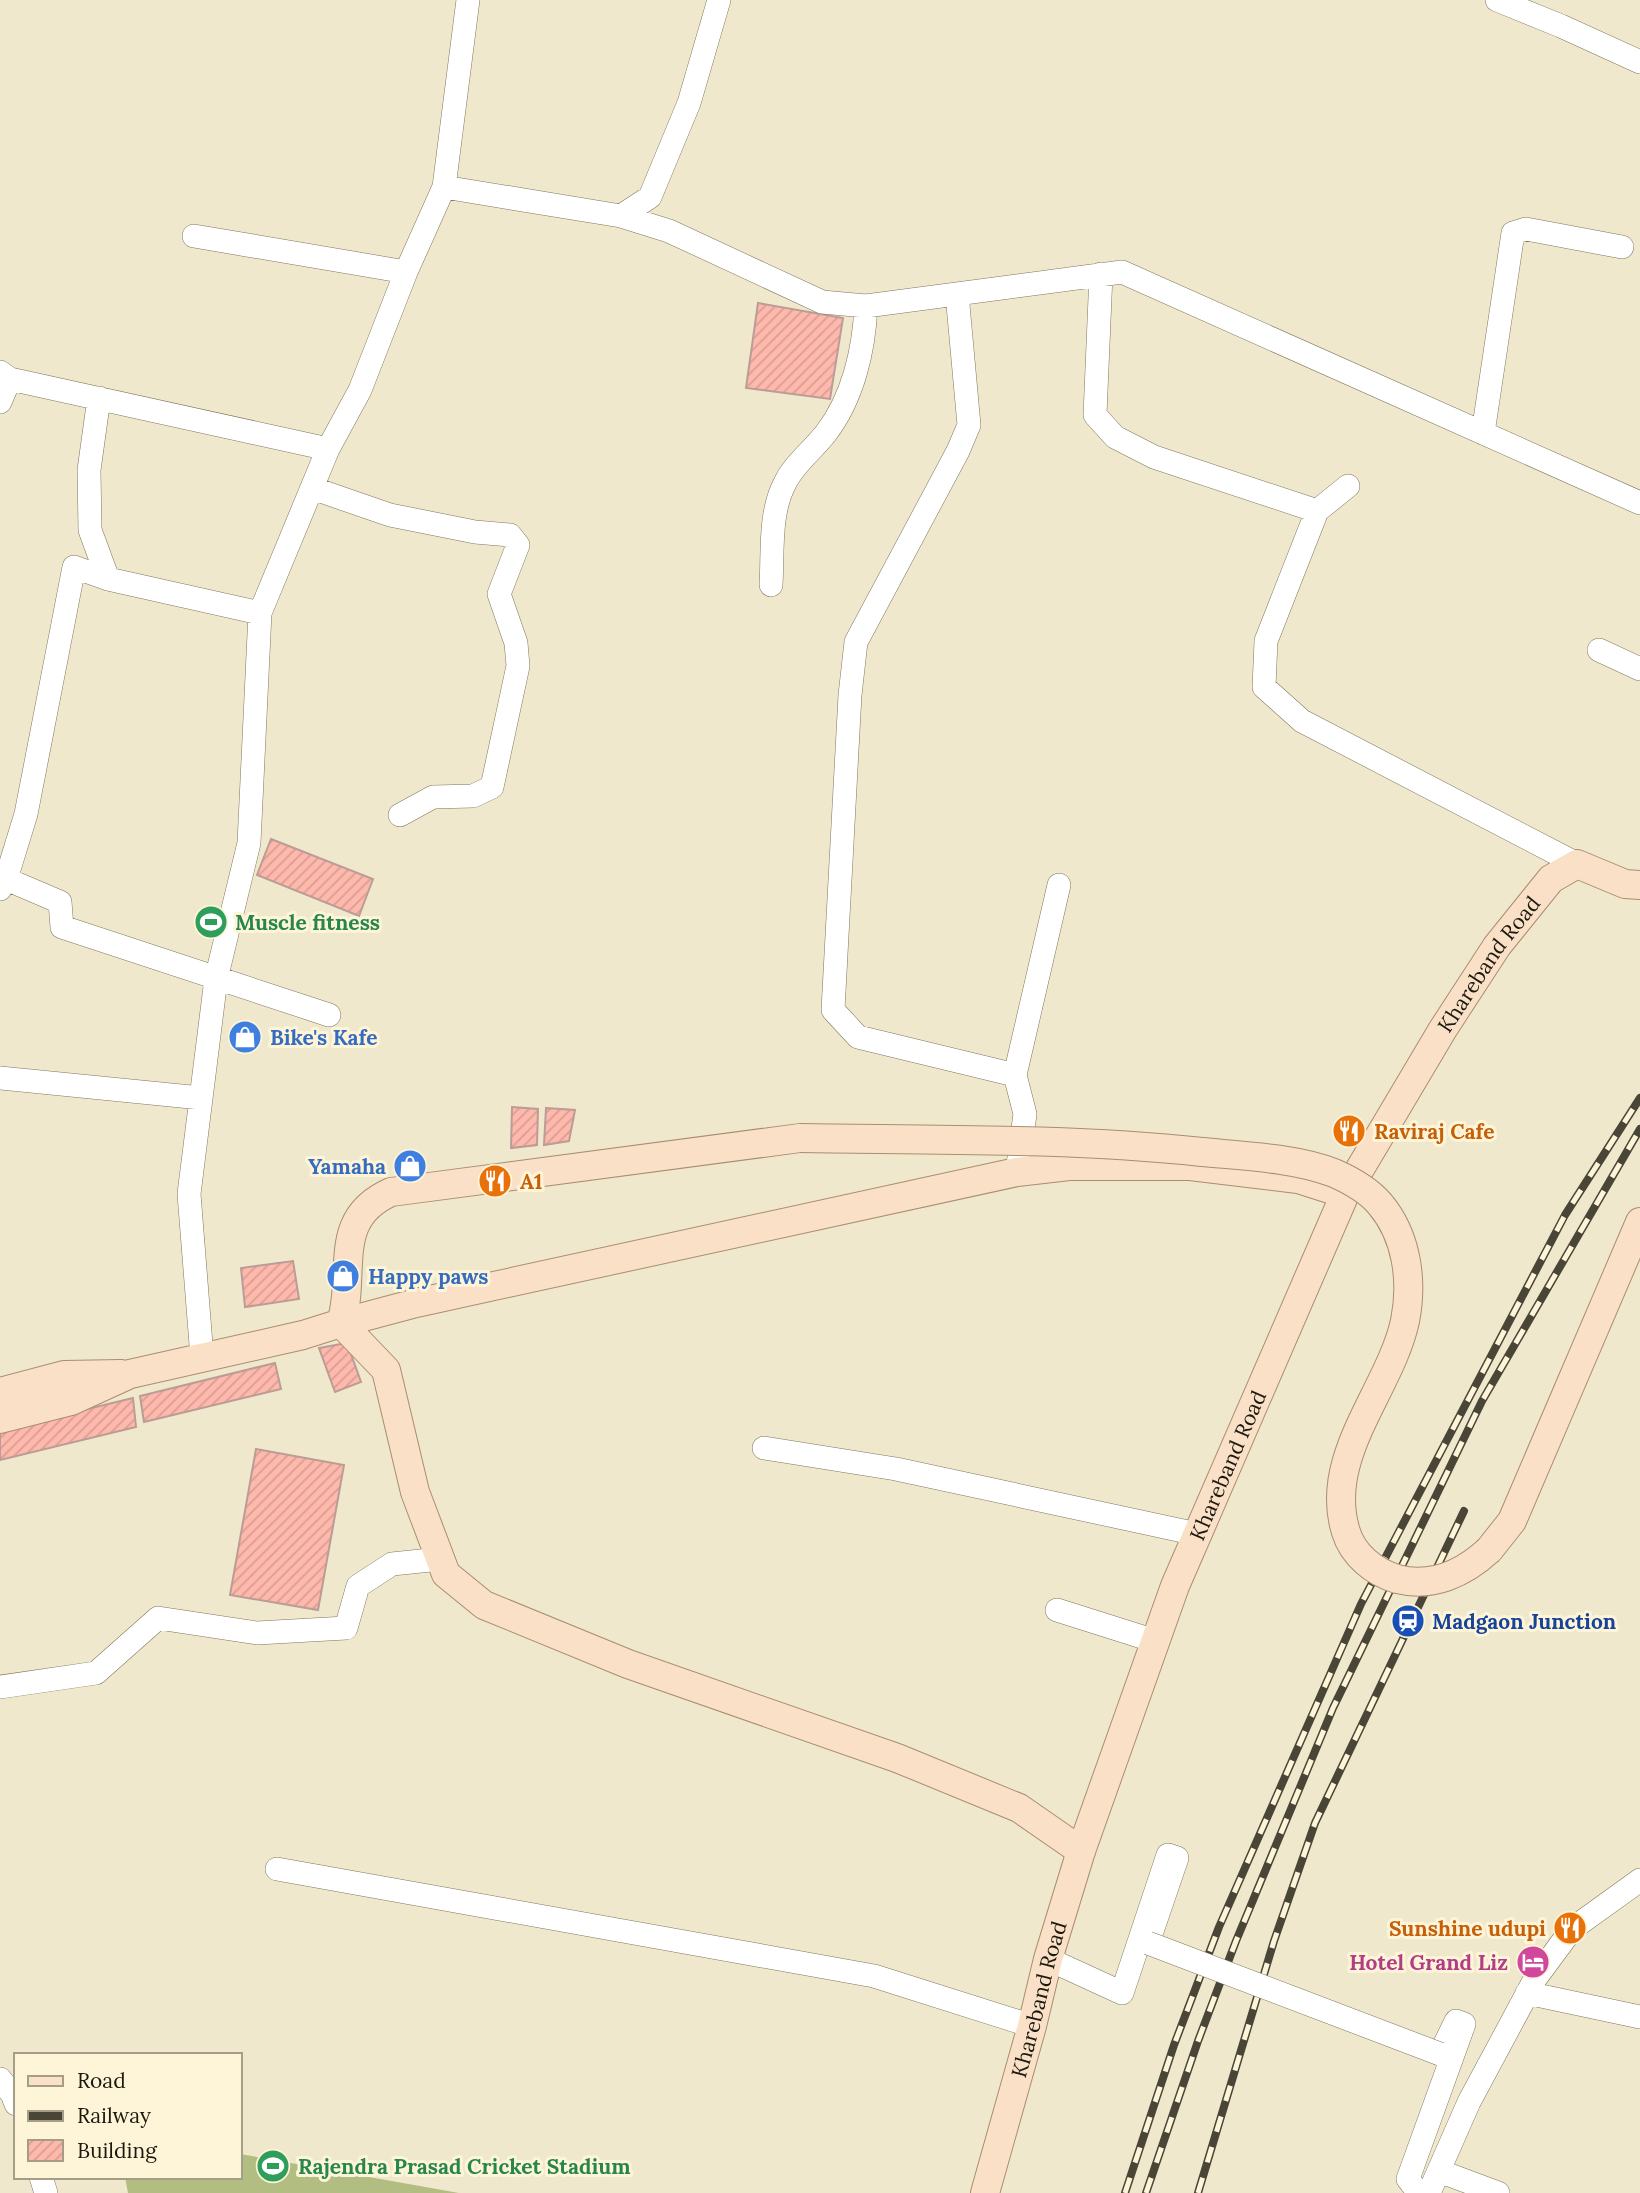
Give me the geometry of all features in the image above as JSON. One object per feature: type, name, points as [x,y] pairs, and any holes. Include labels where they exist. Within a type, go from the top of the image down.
[{"type":"main road","points":[[1577,864],[1625,884],[1640,885]]},
{"type":"main road","name":"Khareband Road","points":[[985,2193],[1048,1959],[1081,1851],[1155,1641],[1197,1534],[1345,1194],[1443,1029],[1497,946],[1551,879],[1577,864]]},
{"type":"main road","points":[[341,1323],[346,1307],[350,1236],[358,1216],[373,1200],[391,1192],[800,1138],[1062,1141],[1145,1146],[1308,1165],[1335,1173],[1380,1203],[1398,1230],[1406,1257],[1408,1283],[1405,1320],[1350,1450],[1343,1476],[1341,1499],[1344,1527],[1350,1544],[1362,1559],[1400,1580],[1424,1581],[1445,1578],[1469,1567],[1489,1550],[1511,1521],[1640,1222]]},
{"type":"main road","points":[[0,1419],[71,1401],[130,1374],[303,1335],[416,1303],[1017,1172],[1069,1167],[1190,1166],[1298,1179],[1345,1194]]},
{"type":"main road","points":[[341,1323],[386,1370],[415,1492],[446,1574],[484,1605],[628,1664],[897,1758],[1019,1808],[1081,1851]]},
{"type":"main road","points":[[0,1392],[64,1375],[130,1374]]},
{"type":"street","points":[[202,1357],[189,1194],[216,979],[249,843],[260,613],[328,449],[360,390],[406,272],[444,187],[468,0]]},
{"type":"street","points":[[621,216],[650,197],[689,103],[719,0]]},
{"type":"street","points":[[1497,0],[1640,62]]},
{"type":"street","points":[[444,187],[621,216],[669,231],[822,302],[866,306],[1122,272],[1640,503]]},
{"type":"street","points":[[1483,433],[1513,233],[1526,229],[1622,247]]},
{"type":"street","points":[[194,236],[406,272]]},
{"type":"street","points":[[1101,274],[1095,415],[1115,437],[1154,457],[1317,511]]},
{"type":"street","points":[[957,294],[969,425],[958,452],[856,642],[850,695],[834,1010],[858,1037],[1015,1075]]},
{"type":"street","points":[[771,585],[778,502],[785,483],[832,425],[843,405],[860,355],[866,306]]},
{"type":"street","points":[[0,402],[5,375],[328,449]]},
{"type":"street","points":[[99,398],[89,470],[90,530],[108,579]]},
{"type":"street","points":[[1348,486],[1317,511],[1266,641],[1264,687],[1302,721],[1577,864]]},
{"type":"street","points":[[312,488],[390,515],[475,532],[510,535],[518,545],[499,594],[516,643],[518,666],[492,787],[473,796],[433,797],[400,815]]},
{"type":"street","points":[[260,613],[108,579],[74,567],[26,814],[3,884],[60,902],[62,927],[329,1015]]},
{"type":"street","points":[[1598,650],[1640,670]]},
{"type":"street","points":[[1017,1172],[1025,1114],[1015,1075],[1059,885]]},
{"type":"street","points":[[0,1078],[201,1098]]},
{"type":"street","points":[[764,1448],[896,1469],[1197,1534]]},
{"type":"street","points":[[0,1687],[96,1673],[158,1618],[257,1633],[346,1628],[358,1586],[392,1564],[440,1559]]},
{"type":"street","points":[[1057,1609],[1155,1641]]},
{"type":"street","points":[[1048,1959],[1122,1993],[1168,1855],[1177,1858],[1148,1944],[1440,2054],[1456,2021],[1464,2024],[1408,2179],[1419,2193]]},
{"type":"street","points":[[277,1869],[874,1976],[1032,2026]]},
{"type":"street","points":[[1429,2193],[1469,2102],[1535,1979],[1572,1929],[1640,1880]]},
{"type":"street","points":[[1527,1993],[1640,2017]]},
{"type":"street","points":[[0,2079],[14,2099]]},
{"type":"street","points":[[1439,2171],[1498,2193]]},
{"type":"green space","name":"Rajendra Prasad Cricket Stadium","points":[[242,2154],[459,2193],[128,2193],[125,2179],[242,2179]]},
{"type":"building","points":[[758,303],[843,318],[830,399],[746,388]]},
{"type":"building","points":[[271,839],[373,879],[359,916],[257,875]]},
{"type":"building","points":[[512,1107],[538,1109],[537,1145],[511,1148]]},
{"type":"building","points":[[546,1108],[575,1110],[569,1141],[544,1145]]},
{"type":"building","points":[[293,1261],[299,1299],[245,1307],[241,1268]]},
{"type":"building","points":[[347,1343],[361,1382],[335,1392],[319,1348]]},
{"type":"building","points":[[275,1363],[281,1389],[144,1422],[140,1396]]},
{"type":"building","points":[[133,1398],[136,1427],[0,1460],[0,1430]]},
{"type":"building","points":[[256,1449],[344,1465],[318,1610],[230,1595]]},
{"type":"building","points":[[1532,1947],[1544,1956],[1533,1974],[1520,1966]]},
{"type":"railway","points":[[1125,2193],[1174,2045],[1219,1927],[1361,1604],[1565,1215],[1640,1098]]},
{"type":"railway","points":[[1146,2193],[1198,2041],[1236,1941],[1333,1708],[1482,1401],[1640,1129]]},
{"type":"railway","points":[[1198,2193],[1274,1941],[1315,1823],[1464,1511]]},
{"type":"place","name":"Muscle fitness","points":[[211,922]]},
{"type":"place","name":"Bike's Kafe","points":[[245,1037]]},
{"type":"place","name":"Raviraj Cafe","points":[[1349,1131]]},
{"type":"place","name":"Yamaha","points":[[410,1166]]},
{"type":"place","name":"A1","points":[[495,1181]]},
{"type":"place","name":"Happy paws","points":[[343,1276]]},
{"type":"place","name":"Madgaon Junction","points":[[1408,1621]]},
{"type":"place","name":"Sunshine udupi","points":[[1570,1928]]},
{"type":"place","name":"Hotel Grand Liz","points":[[1533,1962]]},
{"type":"place","name":"Rajendra Prasad Cricket Stadium","points":[[273,2166]]}]
